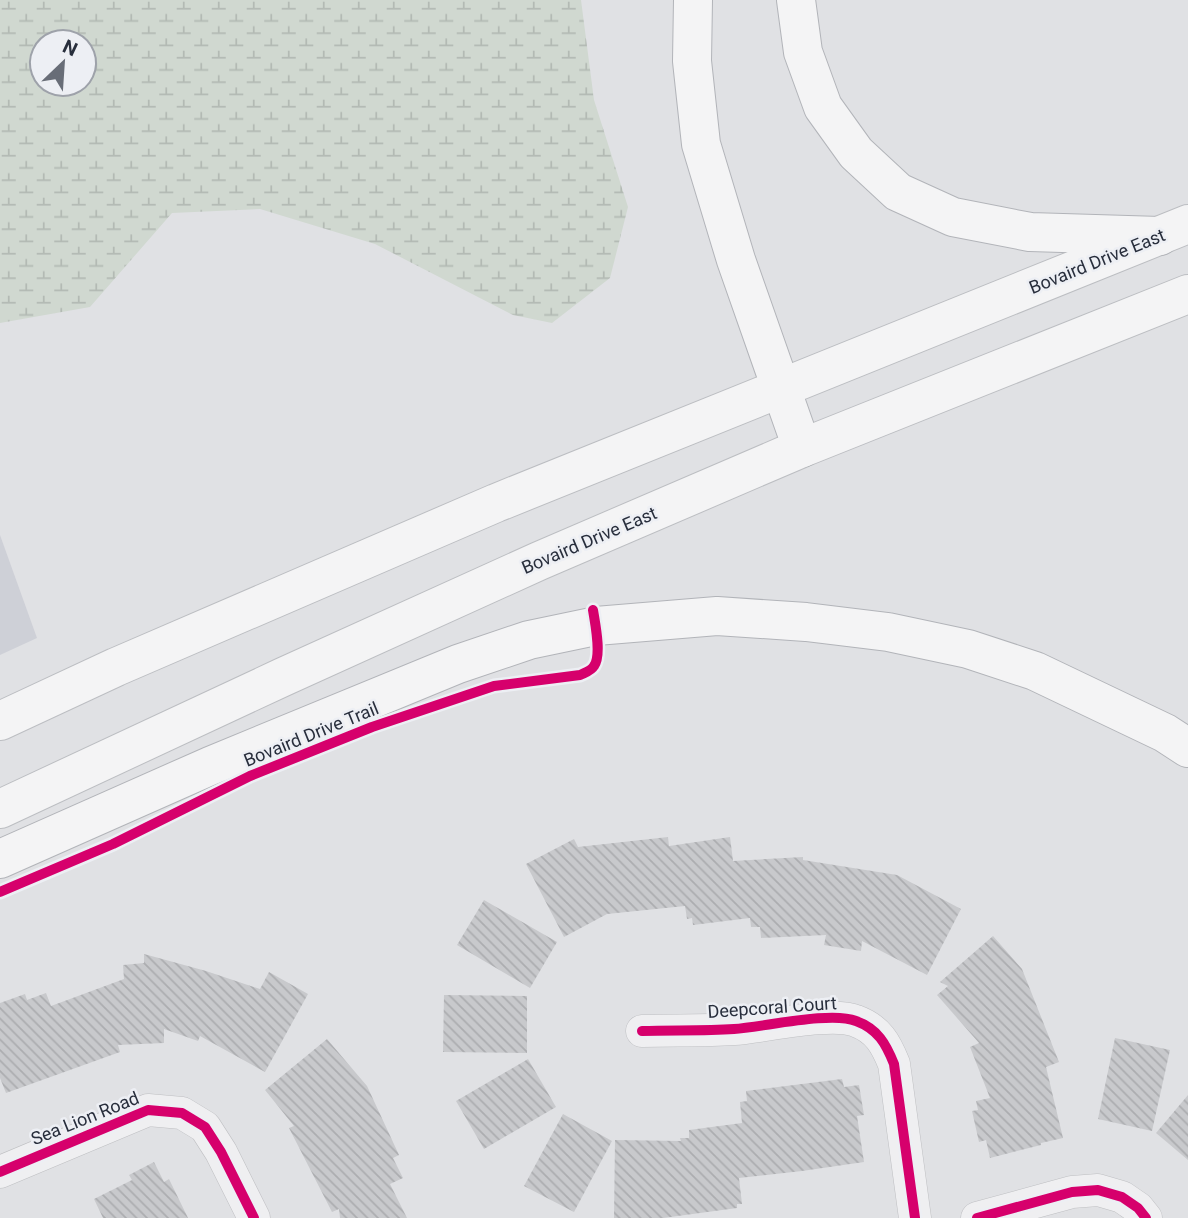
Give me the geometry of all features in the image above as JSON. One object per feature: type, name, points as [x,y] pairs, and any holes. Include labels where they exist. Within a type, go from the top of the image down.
[{"type":"main road","points":[[694,0],[692,61],[701,144],[736,260],[802,448]]},
{"type":"main road","points":[[796,0],[803,52],[823,107],[856,153],[898,192],[953,217],[1030,232],[1174,230]]},
{"type":"main road","name":"Bovaird Drive East","points":[[0,721],[117,667],[496,503],[1174,230]]},
{"type":"main road","name":"Bovaird Drive East","points":[[0,809],[270,682],[527,566],[802,448],[1188,294]]},
{"type":"main road","points":[[0,859],[210,766],[458,664],[529,639],[596,626],[717,616],[806,622],[888,632],[968,649],[1035,671],[1165,733],[1188,748]]},
{"type":"street","name":"Deepcoral Court","points":[[642,1031],[733,1029],[827,1018],[855,1020],[871,1029],[886,1044],[894,1064],[915,1218]]},
{"type":"street","name":"Sea Lion Road","points":[[0,1172],[148,1110],[182,1113],[205,1127],[221,1152],[254,1218]]},
{"type":"street","points":[[977,1218],[1072,1192],[1098,1190],[1122,1197],[1138,1208],[1146,1218]]},
{"type":"shaded area","points":[[0,535],[37,638],[0,655]]},
{"type":"green space","points":[[0,0],[581,0],[594,100],[628,207],[610,278],[552,323],[513,315],[375,244],[260,209],[172,213],[90,307],[0,323]]},
{"type":"building","points":[[668,837],[669,846],[730,837],[733,861],[803,857],[803,860],[897,875],[961,909],[927,975],[862,941],[861,951],[824,945],[826,935],[761,938],[760,927],[751,927],[750,918],[693,925],[692,918],[687,919],[685,906],[607,914],[564,937],[526,864],[574,839],[578,847]]},
{"type":"building","points":[[484,900],[557,942],[530,988],[457,945]]},
{"type":"building","points":[[993,936],[1022,969],[1059,1062],[1046,1067],[1063,1138],[990,1158],[986,1140],[979,1142],[972,1111],[978,1110],[976,1101],[990,1098],[970,1047],[979,1043],[937,995],[948,986],[940,982]]},
{"type":"building","points":[[144,954],[260,989],[269,972],[308,994],[265,1072],[200,1036],[198,1041],[164,1029],[164,1043],[118,1045],[120,1052],[6,1093],[0,1078],[0,1003],[25,994],[27,1000],[46,993],[51,1006],[124,979],[123,965],[144,963]]},
{"type":"building","points":[[444,995],[527,996],[527,1053],[443,1052]]},
{"type":"building","points":[[1115,1038],[1170,1050],[1152,1131],[1098,1119]]},
{"type":"building","points":[[327,1039],[367,1086],[399,1155],[393,1158],[403,1178],[390,1184],[407,1218],[340,1218],[339,1209],[332,1212],[289,1128],[294,1126],[265,1090]]},
{"type":"building","points":[[528,1059],[556,1107],[484,1149],[456,1101]]},
{"type":"building","points":[[842,1079],[844,1087],[859,1085],[864,1115],[857,1116],[864,1162],[739,1178],[742,1204],[737,1204],[737,1208],[663,1218],[614,1218],[615,1140],[681,1141],[680,1138],[689,1138],[689,1130],[742,1123],[740,1102],[747,1101],[746,1091]]},
{"type":"building","points":[[1188,1095],[1188,1160],[1156,1133]]},
{"type":"building","points":[[563,1114],[612,1141],[574,1212],[524,1186]]},
{"type":"building","points":[[154,1162],[164,1182],[169,1179],[188,1218],[103,1218],[94,1199],[132,1180],[129,1175]]},
{"type":"cycle path","name":"Bovaird Drive Trail","points":[[0,892],[113,844],[250,776],[372,727],[494,686],[580,675],[591,669],[596,661],[597,639],[593,610]]},
{"type":"cycle path","points":[[642,1031],[734,1029],[831,1018],[845,1018],[870,1028],[884,1044],[894,1064],[915,1218]]},
{"type":"cycle path","points":[[0,1172],[148,1110],[182,1113],[205,1127],[221,1152],[254,1218]]},
{"type":"cycle path","points":[[977,1218],[1072,1192],[1098,1190],[1122,1197],[1138,1208],[1146,1218]]}]
